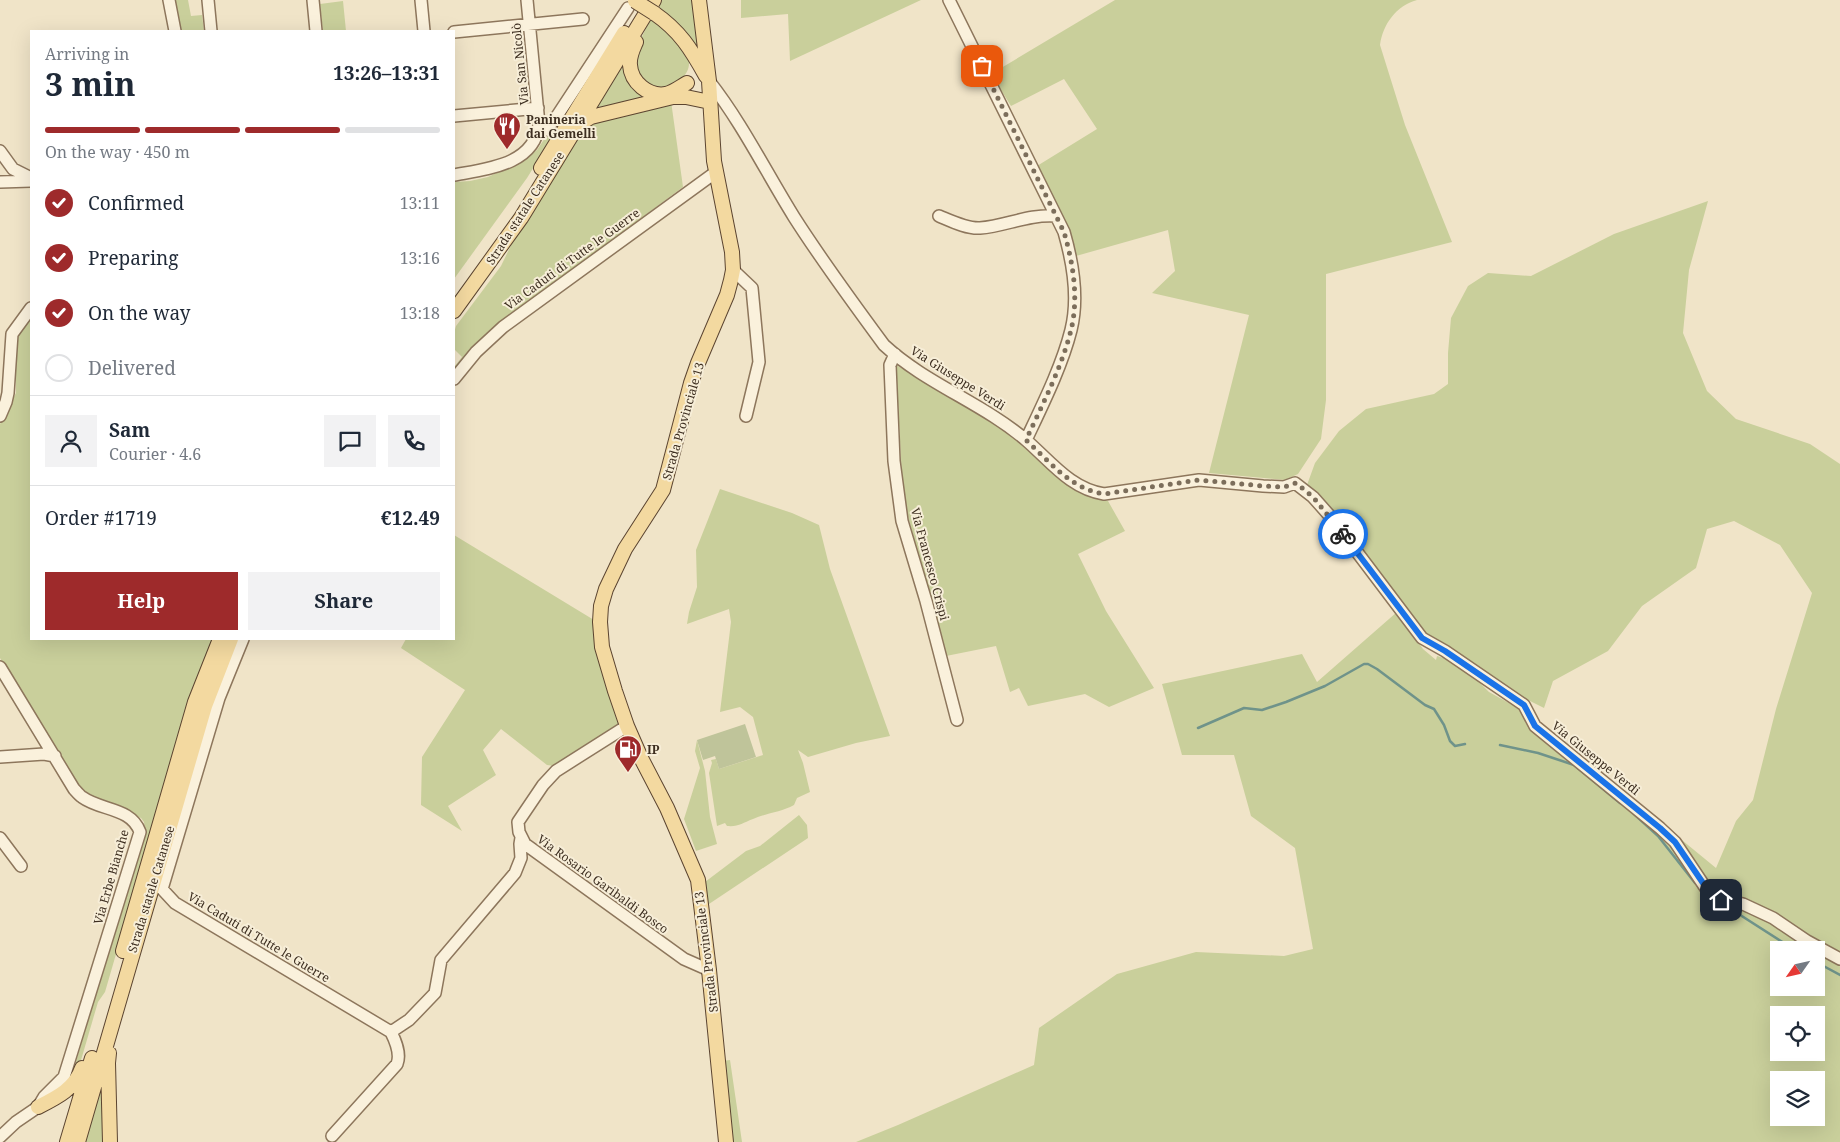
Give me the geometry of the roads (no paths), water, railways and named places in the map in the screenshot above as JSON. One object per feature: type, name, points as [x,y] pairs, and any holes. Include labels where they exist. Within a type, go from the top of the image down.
[{"type":"main road","name":"Strada Provinciale 13","points":[[700,0],[716,172],[732,252],[732,270],[727,295],[698,363],[692,382],[663,490],[645,515],[625,549],[606,589],[601,606],[600,622],[602,647],[614,690],[627,726],[667,808],[698,880],[726,1142]]},
{"type":"main road","points":[[687,83],[673,92],[658,94],[644,89],[634,78],[630,57],[642,4],[668,22],[679,33],[709,81]]},
{"type":"main road","name":"Strada statale Catanese","points":[[455,310],[521,218],[579,125],[642,4]]},
{"type":"main road","name":"Strada statale Catanese","points":[[455,295],[492,245],[514,211],[642,4]]},
{"type":"main road","points":[[673,97],[682,91],[691,78],[696,58]]},
{"type":"main road","points":[[579,125],[591,117],[673,97],[686,97],[710,102]]},
{"type":"main road","name":"Strada statale Catanese","points":[[67,1142],[195,702],[220,640]]},
{"type":"main road","name":"Strada statale Catanese","points":[[78,1142],[205,706],[231,640]]},
{"type":"main road","points":[[110,1142],[108,1063],[119,996]]},
{"type":"main road","points":[[38,1107],[71,1087],[79,1078],[84,1062],[95,1047]]},
{"type":"street","points":[[169,0],[174,30]]},
{"type":"street","points":[[208,0],[211,30]]},
{"type":"street","points":[[313,0],[316,30]]},
{"type":"street","points":[[421,0],[424,30]]},
{"type":"street","name":"Via San Nicolò","points":[[527,0],[539,132]]},
{"type":"street","points":[[949,0],[1064,232],[1071,256],[1074,298],[1074,317],[1071,331],[1052,384],[1026,440]]},
{"type":"street","points":[[455,175],[501,166],[526,152],[532,146],[539,132],[546,130],[582,76],[642,4]]},
{"type":"street","points":[[455,32],[583,19]]},
{"type":"street","name":"Via Giuseppe Verdi","points":[[709,81],[725,102],[832,275],[884,345],[909,365],[984,409],[1026,440],[1060,472],[1092,492],[1104,494],[1199,480],[1284,487],[1296,483],[1313,497],[1329,515],[1422,638],[1445,651],[1524,705],[1535,726],[1675,842],[1705,886],[1721,900],[1743,904],[1774,918],[1807,941],[1840,959]]},
{"type":"street","points":[[710,102],[725,102]]},
{"type":"street","points":[[455,116],[538,108]]},
{"type":"street","points":[[0,151],[13,169],[30,179]]},
{"type":"street","name":"Via Caduti di Tutte le Guerre","points":[[455,379],[476,352],[503,327],[716,172]]},
{"type":"street","points":[[0,182],[30,180]]},
{"type":"street","points":[[939,216],[955,223],[978,228],[1040,215],[1056,216]]},
{"type":"street","points":[[732,270],[752,288],[753,297],[759,362],[746,416]]},
{"type":"street","points":[[0,416],[8,392],[12,334],[30,309]]},
{"type":"street","name":"Via Francesco Crispi","points":[[895,354],[890,365],[893,442],[902,521],[926,601],[956,720]]},
{"type":"street","name":"Via Caduti di Tutte le Guerre","points":[[244,640],[219,698],[162,889],[175,903],[391,1032]]},
{"type":"street","name":"Via Erbe Bianche","points":[[0,667],[74,789],[83,798],[120,812],[132,819],[140,832],[68,1069],[64,1077],[38,1107],[16,1122],[0,1137]]},
{"type":"street","name":"Via Rosario Garibaldi Bosco","points":[[627,726],[556,771],[543,785],[518,822],[521,838],[525,844],[684,960],[709,970]]},
{"type":"street","points":[[0,757],[44,754],[55,756]]},
{"type":"street","points":[[0,838],[21,866]]},
{"type":"street","points":[[332,1136],[397,1064],[398,1051],[391,1032],[409,1020],[435,993],[441,960],[515,873],[521,858],[521,838]]},
{"type":"waterway","points":[[1198,728],[1244,708],[1262,710],[1286,702],[1325,686],[1364,664],[1368,664],[1425,705],[1434,709],[1444,725],[1450,741],[1455,746],[1465,744]]},
{"type":"waterway","points":[[1500,745],[1538,753],[1574,765],[1620,803]]},
{"type":"waterway","points":[[1634,814],[1658,836],[1695,883]]},
{"type":"waterway","points":[[1723,904],[1781,941]]},
{"type":"waterway","points":[[1825,967],[1840,975]]},
{"type":"place","name":"Panineria dai Gemelli","points":[[507,150]]},
{"type":"place","name":"IP","points":[[628,773]]}]
